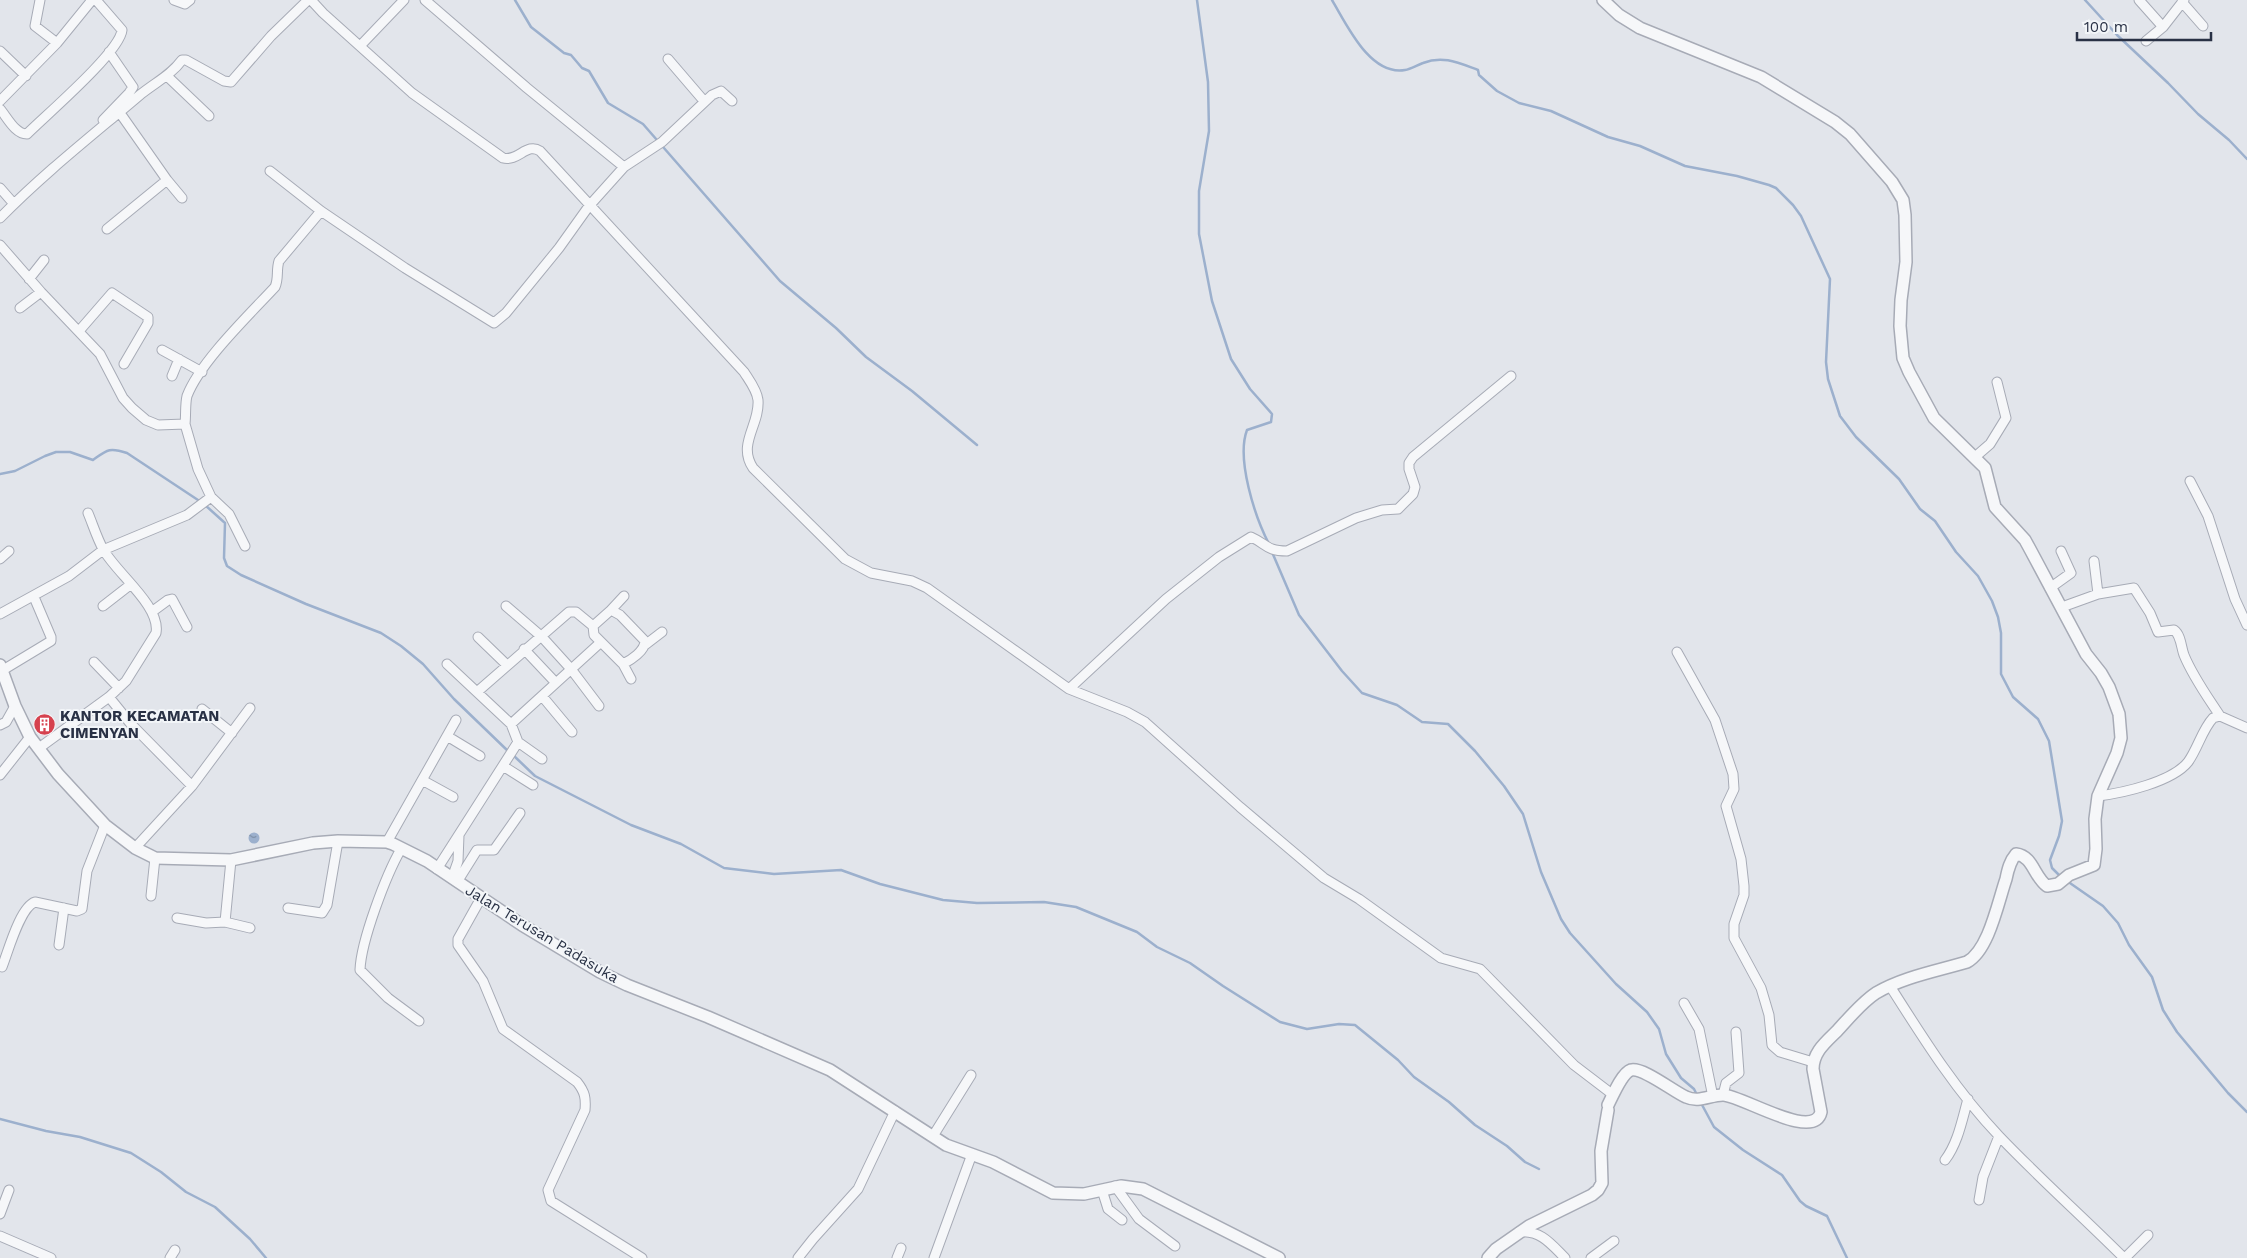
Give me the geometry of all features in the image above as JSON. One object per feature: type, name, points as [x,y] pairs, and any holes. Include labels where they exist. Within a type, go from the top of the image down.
[{"type":"street","points":[[40,0],[35,26],[57,43]]},
{"type":"street","points":[[0,101],[57,43],[94,0],[122,30],[118,41],[100,62],[27,134],[23,134],[16,129],[0,109]]},
{"type":"street","points":[[174,0],[185,4],[190,0]]},
{"type":"street","points":[[0,218],[26,192],[143,93],[167,76],[184,59],[224,81],[231,82],[270,36],[309,0],[412,93],[503,158],[516,158],[528,149],[538,149],[748,377],[758,398],[758,408],[746,452],[748,460],[753,468],[836,553],[858,568],[871,573],[912,581],[927,588],[1069,689],[1127,712],[1146,722],[1240,807],[1324,878],[1359,899],[1441,958],[1480,969],[1609,1103]]},
{"type":"street","points":[[360,46],[404,0]]},
{"type":"street","points":[[425,0],[527,88],[624,167]]},
{"type":"street","points":[[1488,1258],[1518,1232],[1592,1196],[1598,1190],[1603,1176],[1601,1151],[1609,1103],[1629,1071],[1633,1070],[1646,1074],[1686,1098],[1696,1100],[1718,1096],[1787,1118],[1812,1123],[1816,1121],[1821,1112],[1813,1062],[1823,1046],[1866,1000],[1890,986],[1967,962],[1978,955],[1995,914],[2009,866],[2016,854],[2024,856],[2043,883],[2052,886],[2069,875],[2094,865],[2096,849],[2095,819],[2098,796],[2117,753],[2121,738],[2121,726],[2109,687],[2086,654],[2025,540],[1994,507],[1985,468],[1934,418],[1908,372],[1900,341],[1900,314],[1906,262],[1906,215],[1903,200],[1882,170],[1843,128],[1772,82],[1650,33],[1619,15],[1603,0]]},
{"type":"street","points":[[2139,0],[2163,27]]},
{"type":"street","points":[[2146,41],[2163,27],[2183,1],[2203,26]]},
{"type":"street","points":[[0,51],[26,76]]},
{"type":"street","points":[[103,120],[129,94],[133,87],[109,52]]},
{"type":"street","points":[[668,58],[704,101]]},
{"type":"street","points":[[167,76],[209,116]]},
{"type":"street","points":[[270,171],[321,211],[406,268],[494,323],[506,313],[559,248],[589,206],[624,167],[662,142],[704,101],[721,91],[732,100]]},
{"type":"street","points":[[120,113],[167,180],[182,198]]},
{"type":"street","points":[[107,229],[167,180]]},
{"type":"street","points":[[0,188],[14,204]]},
{"type":"street","points":[[245,546],[229,514],[212,497],[198,469],[185,424],[187,397],[202,372],[232,332],[275,288],[278,281],[277,267],[279,261],[321,211]]},
{"type":"street","points":[[0,245],[40,292],[80,331],[105,360],[122,398],[132,408],[146,420],[158,425],[185,424]]},
{"type":"street","points":[[29,279],[44,260]]},
{"type":"street","points":[[20,308],[40,292]]},
{"type":"street","points":[[80,331],[112,293],[148,318],[148,323],[124,364]]},
{"type":"street","points":[[162,350],[202,372]]},
{"type":"street","points":[[172,376],[179,359]]},
{"type":"street","points":[[1069,689],[1166,599],[1219,557],[1251,537],[1266,548],[1287,551],[1356,518],[1382,510],[1398,509],[1413,494],[1415,487],[1409,469],[1409,463],[1413,457],[1511,376]]},
{"type":"street","points":[[1975,457],[1990,444],[2006,418],[1997,382]]},
{"type":"street","points":[[2190,481],[2208,516],[2235,599],[2247,625]]},
{"type":"street","points":[[0,614],[34,597],[69,576],[103,550],[187,515],[212,497]]},
{"type":"street","points":[[39,748],[119,688],[136,666],[156,633],[157,626],[152,611],[103,550],[88,513]]},
{"type":"street","points":[[0,559],[9,551]]},
{"type":"street","points":[[2050,588],[2071,573],[2061,551]]},
{"type":"street","points":[[2094,561],[2098,594]]},
{"type":"street","points":[[103,606],[130,585]]},
{"type":"street","points":[[2062,607],[2098,594],[2132,588],[2136,589],[2158,632],[2174,630],[2177,632],[2190,668],[2220,716],[2247,728]]},
{"type":"street","points":[[593,626],[624,596]]},
{"type":"street","points":[[1,667],[27,657],[51,640],[34,597]]},
{"type":"street","points":[[152,611],[172,599],[187,627]]},
{"type":"street","points":[[506,606],[542,636],[600,706]]},
{"type":"street","points":[[611,610],[620,614],[645,641],[645,645]]},
{"type":"street","points":[[477,692],[524,649],[572,611],[576,612],[593,626],[594,635],[622,664],[631,679]]},
{"type":"street","points":[[622,664],[642,650],[645,645],[662,632]]},
{"type":"street","points":[[478,638],[507,666]]},
{"type":"street","points":[[511,724],[601,642]]},
{"type":"street","points":[[524,649],[556,683]]},
{"type":"street","points":[[1678,652],[1715,720],[1733,774],[1734,789],[1726,806],[1741,859],[1744,886],[1744,895],[1734,924],[1734,938],[1761,988],[1769,1014],[1772,1045],[1780,1052],[1813,1062]]},
{"type":"street","points":[[94,662],[119,688]]},
{"type":"street","points":[[447,664],[511,724],[518,742],[542,759]]},
{"type":"street","name":"Jalan Terusan Padasuka","points":[[1,667],[15,706],[30,738],[58,774],[105,825],[136,848],[155,858],[231,860],[313,843],[338,841],[388,842],[437,868],[480,898],[600,972],[825,1067],[946,1145],[993,1162],[1053,1193],[1074,1194],[1116,1186],[1143,1189],[1279,1258]]},
{"type":"street","points":[[109,696],[130,723],[192,786]]},
{"type":"street","points":[[542,696],[572,732]]},
{"type":"street","points":[[0,725],[6,722],[15,706]]},
{"type":"street","points":[[136,848],[192,786],[250,708]]},
{"type":"street","points":[[202,709],[232,733]]},
{"type":"street","points":[[2098,796],[2132,789],[2170,776],[2180,769],[2193,755],[2209,723],[2213,718],[2220,716]]},
{"type":"street","points":[[388,842],[456,720]]},
{"type":"street","points":[[447,736],[480,756]]},
{"type":"street","points":[[0,775],[30,738]]},
{"type":"street","points":[[437,868],[518,742]]},
{"type":"street","points":[[503,766],[533,785]]},
{"type":"street","points":[[422,780],[453,797]]},
{"type":"street","points":[[454,880],[477,850],[494,850],[520,813]]},
{"type":"street","points":[[2,967],[27,906],[35,902],[77,912],[82,909],[87,871],[105,825]]},
{"type":"street","points":[[454,880],[458,861],[459,832]]},
{"type":"street","points":[[288,908],[319,913],[324,910],[338,841]]},
{"type":"street","points":[[401,849],[394,861],[371,926],[361,956],[360,970],[388,998],[419,1021]]},
{"type":"street","points":[[151,896],[155,858]]},
{"type":"street","points":[[225,922],[231,860]]},
{"type":"street","points":[[480,898],[458,939],[458,945],[483,981],[503,1029],[577,1082],[584,1090],[585,1110],[548,1190],[548,1196],[551,1200],[642,1258]]},
{"type":"street","points":[[59,945],[64,908]]},
{"type":"street","points":[[177,918],[206,923],[225,922],[250,928]]},
{"type":"street","points":[[1890,986],[1928,1047],[1999,1136],[2124,1258],[2148,1235]]},
{"type":"street","points":[[1684,1002],[1699,1029],[1718,1096]]},
{"type":"street","points":[[1718,1096],[1726,1083],[1739,1073],[1736,1032]]},
{"type":"street","points":[[933,1136],[971,1075]]},
{"type":"street","points":[[1945,1160],[1952,1151],[1957,1138],[1968,1099]]},
{"type":"street","points":[[798,1258],[858,1189],[895,1111]]},
{"type":"street","points":[[1979,1200],[1983,1177],[1999,1136]]},
{"type":"street","points":[[936,1254],[972,1154]]},
{"type":"street","points":[[1116,1186],[1140,1219],[1175,1246]]},
{"type":"street","points":[[0,1214],[9,1190]]},
{"type":"street","points":[[1102,1190],[1108,1209],[1122,1220]]},
{"type":"street","points":[[1518,1232],[1544,1236],[1565,1258]]},
{"type":"street","points":[[0,1237],[51,1258]]},
{"type":"street","points":[[1591,1258],[1614,1241]]},
{"type":"street","points":[[897,1258],[901,1248]]},
{"type":"street","points":[[170,1258],[175,1250]]},
{"type":"water","points":[[254,832],[260,838],[254,844],[248,838]]},
{"type":"waterway","points":[[515,0],[531,27],[564,53],[571,55],[582,68],[589,71],[608,103],[643,124],[780,281],[836,328],[866,357],[912,391],[977,445]]},
{"type":"waterway","points":[[1197,0],[1208,82],[1209,131],[1199,191],[1199,234],[1212,301],[1231,359],[1250,389],[1272,414],[1271,422],[1247,430],[1244,442],[1245,472],[1253,504],[1269,544]]},
{"type":"waterway","points":[[1332,0],[1361,47],[1370,57],[1392,70],[1410,69],[1423,63],[1437,60],[1451,61],[1464,65],[1478,70],[1479,75],[1497,91],[1519,103],[1551,111],[1608,137],[1640,146],[1685,166],[1737,176],[1769,185],[1776,188],[1793,205],[1801,216],[1830,279],[1826,362],[1828,379],[1840,416],[1856,437],[1899,479],[1920,509],[1935,521],[1956,552],[1978,576],[1992,601],[1998,617],[2001,633],[2001,674],[2013,697],[2038,719],[2049,741],[2062,821],[2059,836],[2050,860],[2052,868],[2060,876]]},
{"type":"waterway","points":[[2085,0],[2117,35],[2247,159]]},
{"type":"waterway","points":[[0,474],[15,471],[56,452],[70,452],[93,460],[105,452],[116,450],[127,453],[201,502]]},
{"type":"waterway","points":[[205,505],[225,523],[224,558],[227,566],[241,575],[306,604],[381,633],[401,646],[423,664],[454,699],[509,752]]},
{"type":"waterway","points":[[1272,552],[1299,615],[1342,671],[1362,693],[1397,705],[1422,722],[1448,724],[1475,751],[1504,786],[1523,814],[1541,872],[1561,919],[1570,933],[1616,984],[1647,1012],[1659,1029],[1666,1054],[1681,1078],[1694,1089],[1697,1095]]},
{"type":"waterway","points":[[513,755],[535,776],[631,825],[681,844],[724,868],[774,874],[841,870],[880,884],[943,900],[977,903],[1044,902],[1076,907],[1137,932],[1157,947],[1190,963],[1280,1022],[1307,1029],[1339,1024],[1355,1025],[1398,1060],[1414,1077],[1449,1102],[1475,1125],[1507,1146],[1525,1162],[1539,1169]]},
{"type":"waterway","points":[[2067,881],[2103,906],[2118,923],[2129,945],[2152,977],[2163,1010],[2177,1032],[2228,1093],[2247,1112]]},
{"type":"waterway","points":[[1701,1103],[1714,1127],[1743,1150],[1782,1175],[1800,1201],[1806,1206],[1827,1216],[1847,1258]]},
{"type":"waterway","points":[[0,1119],[46,1131],[80,1137],[131,1153],[161,1172],[186,1192],[215,1207],[250,1239],[266,1258]]},
{"type":"place","name":"KANTOR KECAMATAN CIMENYAN","points":[[44,725]]}]
